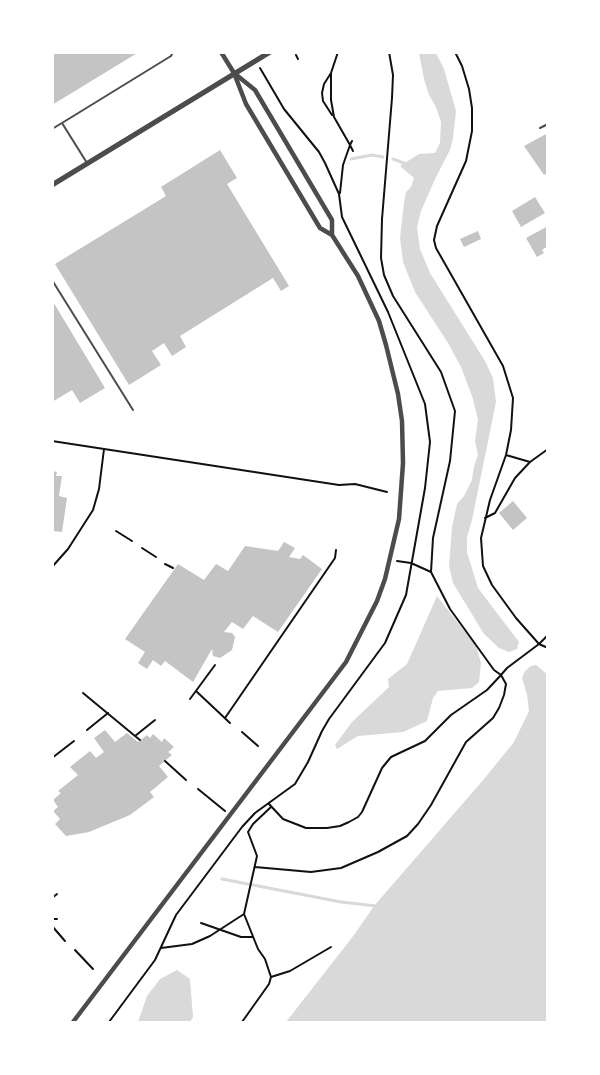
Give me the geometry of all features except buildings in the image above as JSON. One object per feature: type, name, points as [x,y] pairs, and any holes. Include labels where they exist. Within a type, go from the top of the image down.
[{"type":"street","points":[[73,1022],[346,662],[377,601],[390,559],[399,519],[403,463],[402,421],[398,394],[379,321],[358,276],[332,236],[320,228],[246,104],[234,73],[221,52]]},
{"type":"street","points":[[52,184],[270,52]]},
{"type":"street","points":[[234,73],[255,90],[332,220],[332,236]]},
{"type":"lane","points":[[52,129],[171,56],[173,52]]},
{"type":"lane","points":[[62,123],[87,163]]},
{"type":"lane","points":[[540,128],[548,124]]},
{"type":"lane","points":[[52,280],[133,410]]},
{"type":"path","points":[[334,118],[330,100],[331,73],[338,52]]},
{"type":"path","points":[[255,867],[311,872],[335,869],[353,864],[408,836],[431,805],[466,742],[493,718],[504,695],[506,684],[450,609],[431,572],[433,538],[450,461],[455,410],[441,372],[393,296],[384,275],[381,258],[381,228],[393,75],[389,52]]},
{"type":"path","points":[[455,52],[462,66],[469,89],[472,108],[471,138],[466,161],[437,226],[434,240],[436,248],[495,350],[513,398],[513,412],[506,455],[485,518],[481,538],[483,566],[492,585],[516,618],[539,644],[548,648]]},
{"type":"path","points":[[296,55],[298,59]]},
{"type":"path","points":[[331,73],[322,88],[322,97],[353,151]]},
{"type":"path","points":[[339,194],[347,151],[352,141]]},
{"type":"path","points":[[52,441],[339,485],[355,484],[387,492]]},
{"type":"path","points":[[485,518],[495,513],[515,478],[530,462],[548,448]]},
{"type":"path","points":[[52,566],[68,549],[93,510],[99,489],[104,449]]},
{"type":"path","points":[[506,455],[530,462]]},
{"type":"path","points":[[116,531],[132,541]]},
{"type":"path","points":[[142,548],[156,557]]},
{"type":"path","points":[[225,718],[335,558],[336,550]]},
{"type":"path","points":[[390,559],[411,564],[431,572]]},
{"type":"path","points":[[165,564],[172,568]]},
{"type":"path","points":[[109,1022],[155,960],[176,915],[247,820],[295,784],[332,714],[385,643],[406,595],[411,564]]},
{"type":"path","points":[[268,803],[283,819],[306,828],[327,828],[350,822],[362,812],[382,768],[391,757],[425,741],[451,715],[487,690],[508,668],[548,635]]},
{"type":"path","points":[[190,699],[215,665]]},
{"type":"path","points":[[196,692],[230,723]]},
{"type":"path","points":[[83,693],[140,740]]},
{"type":"path","points":[[87,730],[108,713]]},
{"type":"path","points":[[135,736],[155,720]]},
{"type":"path","points":[[242,732],[258,746]]},
{"type":"path","points":[[52,758],[74,741]]},
{"type":"path","points":[[164,761],[186,780]]},
{"type":"path","points":[[198,789],[231,816]]},
{"type":"path","points":[[242,1022],[269,984],[271,977],[265,959],[258,949],[244,914],[257,856],[248,832],[253,824],[271,807]]},
{"type":"path","points":[[52,898],[57,894]]},
{"type":"path","points":[[161,948],[192,944],[210,936],[244,914]]},
{"type":"path","points":[[52,919],[57,919]]},
{"type":"path","points":[[201,923],[241,937],[253,937]]},
{"type":"path","points":[[52,926],[65,941]]},
{"type":"path","points":[[271,977],[290,971],[331,948]]},
{"type":"path","points":[[75,950],[93,969]]},
{"type":"shaded area","points":[[419,53],[436,53],[444,69],[456,111],[450,150],[421,211],[417,227],[420,249],[430,273],[485,361],[493,378],[496,402],[467,537],[467,552],[478,588],[519,642],[517,649],[509,652],[499,648],[484,634],[453,583],[449,566],[452,527],[457,504],[464,496],[472,480],[478,455],[475,441],[478,419],[461,367],[415,292],[403,262],[400,238],[404,202],[406,192],[411,187],[414,178],[400,166],[419,154],[435,153],[440,143],[441,122],[436,107],[429,95]]},
{"type":"shaded area","points":[[437,596],[476,646],[481,663],[479,682],[472,688],[438,691],[433,698],[427,721],[403,732],[358,736],[337,749],[335,745],[352,722],[389,687],[388,679],[407,664]]},
{"type":"shaded area","points":[[536,665],[548,675],[547,1022],[286,1022],[354,935],[374,906],[514,742],[529,711],[522,678],[525,671],[531,666]]},
{"type":"shaded area","points":[[177,970],[190,979],[193,1017],[190,1022],[138,1022],[147,996],[160,979]]},
{"type":"waterway","points":[[351,159],[372,155],[383,157]]},
{"type":"waterway","points":[[393,159],[409,165]]},
{"type":"waterway","points":[[222,879],[341,902],[376,906]]}]
